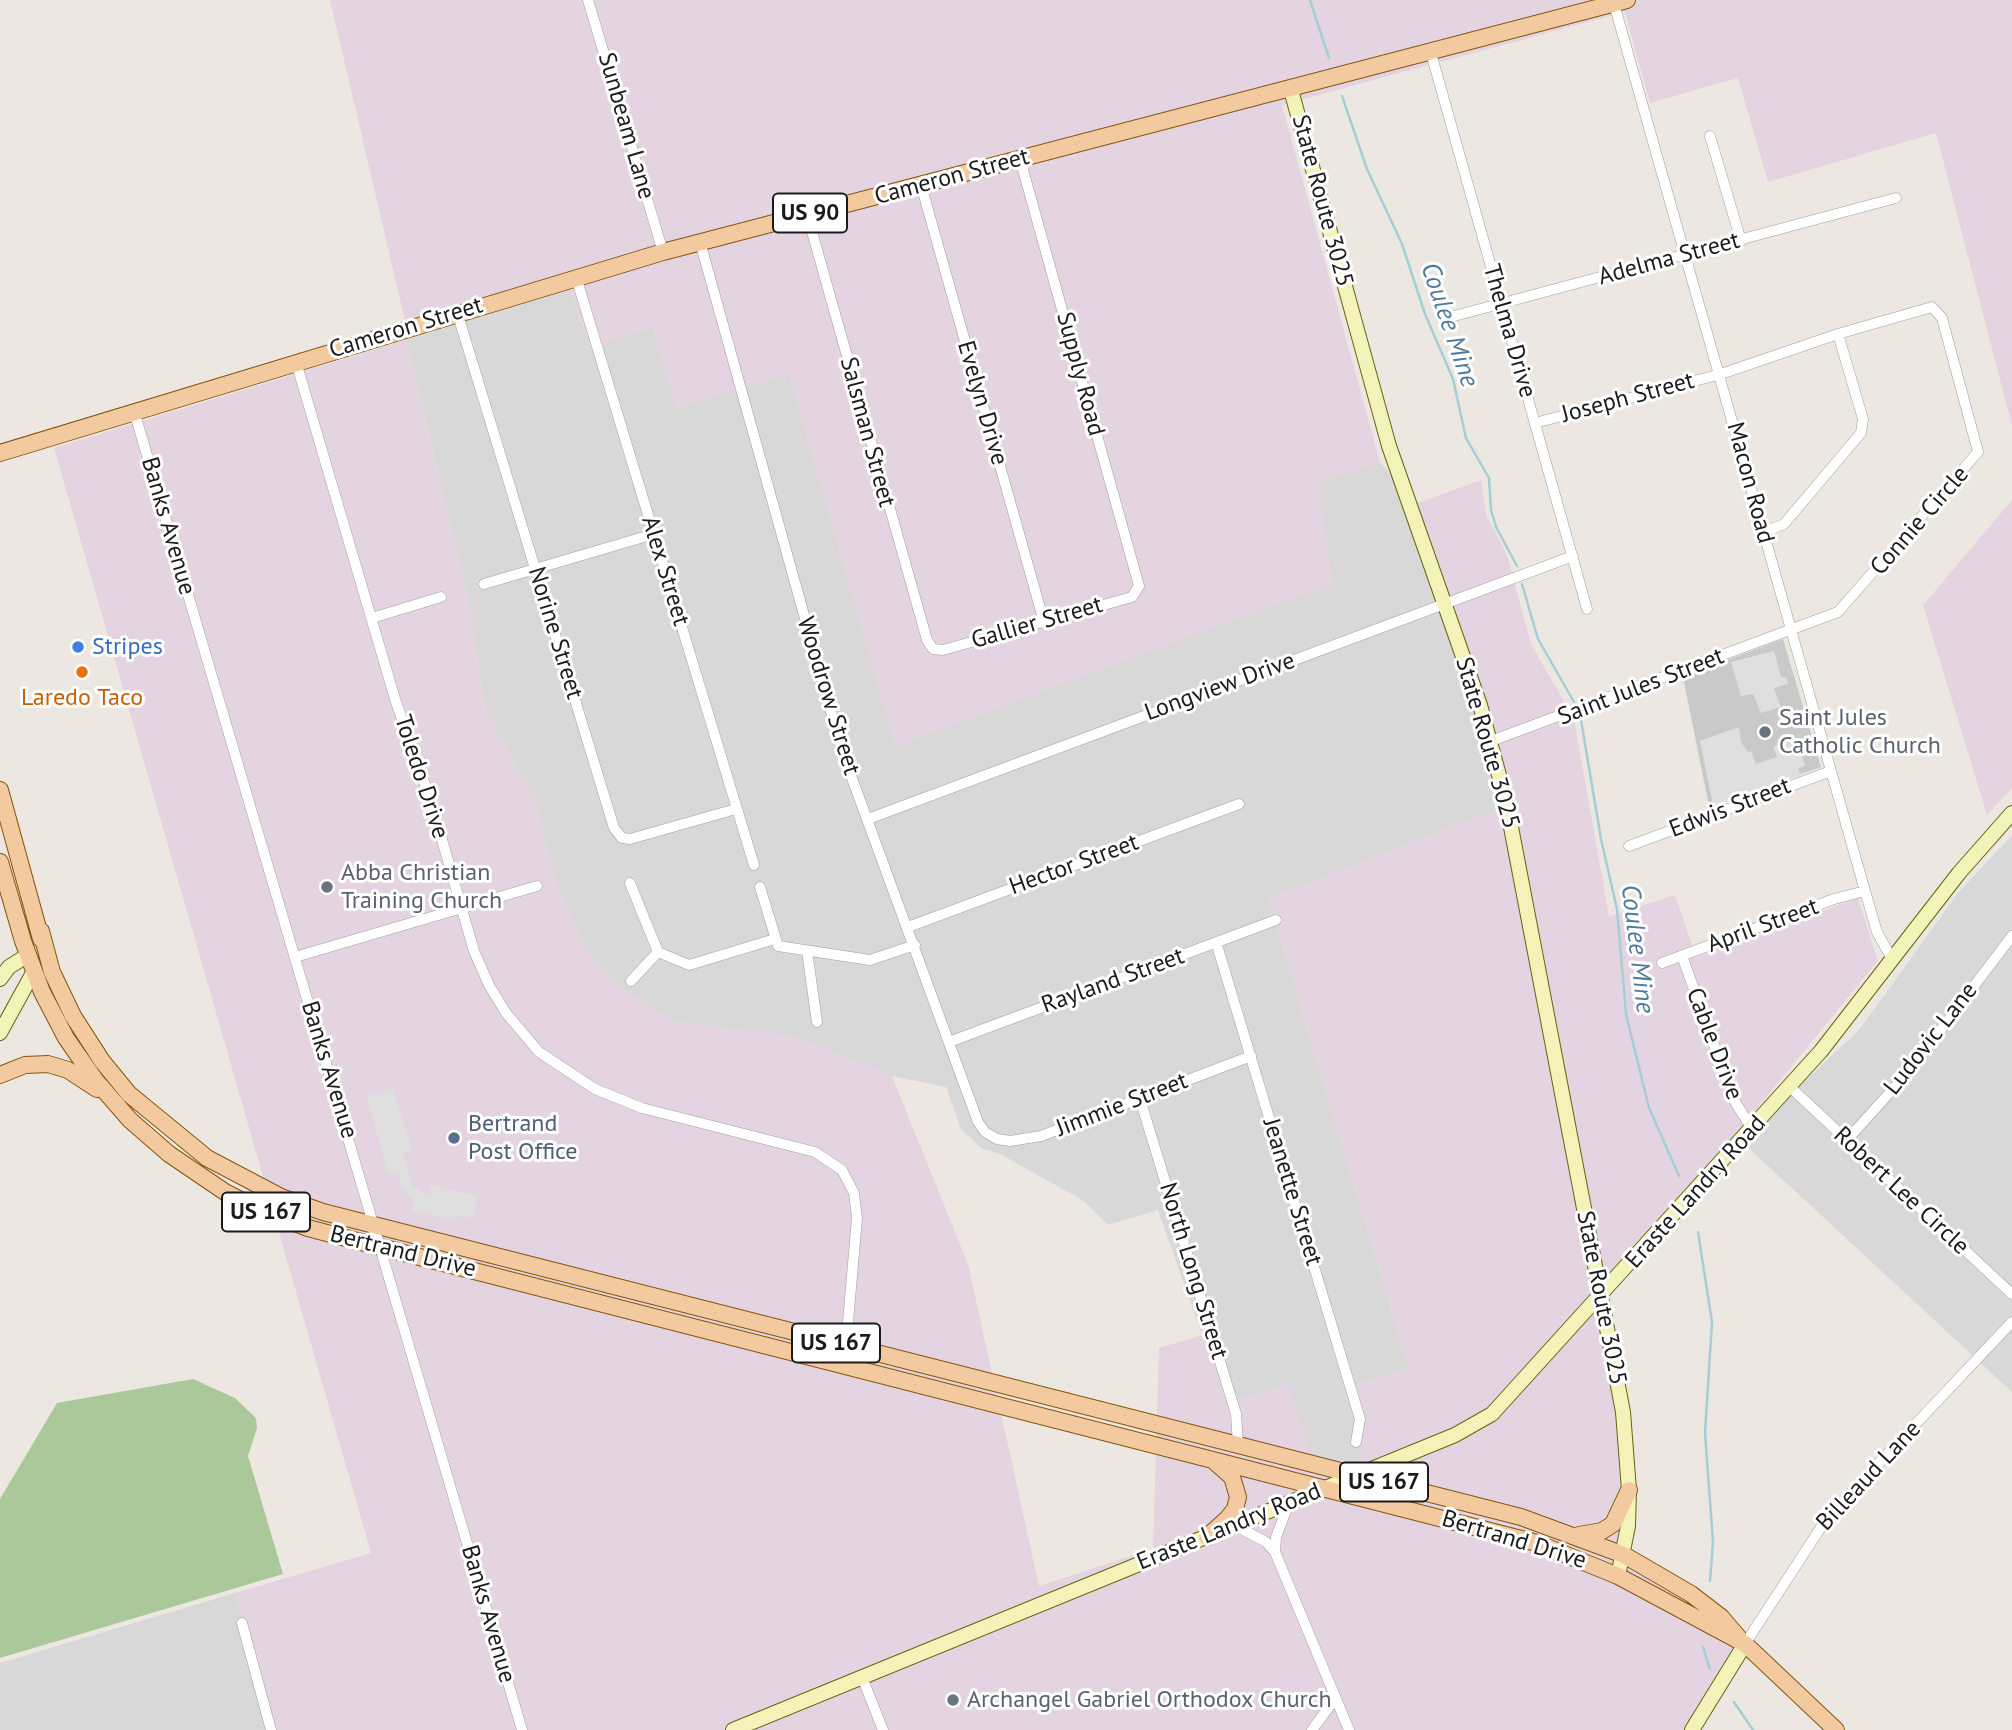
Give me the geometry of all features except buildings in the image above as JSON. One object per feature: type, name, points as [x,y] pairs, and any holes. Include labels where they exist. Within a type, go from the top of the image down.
[{"type":"main road","name":"Cameron Street","points":[[0,453],[576,276],[1620,2]]},
{"type":"main road","points":[[0,790],[41,931],[37,958]]},
{"type":"main road","name":"Bertrand Drive","points":[[0,862],[71,1045],[111,1098],[169,1154],[225,1192],[290,1222],[1537,1543],[1618,1576],[1745,1644]]},
{"type":"main road","name":"Bertrand Drive","points":[[37,958],[102,1061],[130,1094],[176,1135],[207,1158],[263,1189],[324,1212],[1357,1474],[1521,1517],[1576,1535],[1623,1555],[1690,1594],[1721,1616],[1745,1644],[1836,1730]]},
{"type":"main road","points":[[0,1076],[25,1065],[48,1064],[68,1070],[111,1098]]},
{"type":"main road","points":[[1207,1536],[1227,1519],[1235,1508],[1238,1497],[1233,1477],[1212,1460]]},
{"type":"main road","points":[[1576,1535],[1602,1531],[1613,1524],[1629,1490]]},
{"type":"street","name":"Sunbeam Lane","points":[[588,0],[663,252]]},
{"type":"street","name":"Macon Road","points":[[1620,2],[1686,255],[1865,891],[1877,932],[1892,960]]},
{"type":"street","name":"Thelma Drive","points":[[1431,53],[1587,609]]},
{"type":"street","name":"State Route 3025","points":[[1291,90],[1389,446],[1491,741],[1517,852],[1623,1412],[1629,1490],[1623,1555],[1618,1576]]},
{"type":"street","points":[[1710,136],[1741,241]]},
{"type":"street","name":"Supply Road","points":[[1020,159],[1140,581],[1138,589]]},
{"type":"street","name":"Evelyn Drive","points":[[921,185],[1044,622]]},
{"type":"street","name":"Adelma Street","points":[[1443,319],[1896,198]]},
{"type":"street","name":"Salsman Street","points":[[807,214],[900,551],[927,640],[933,649]]},
{"type":"street","name":"Woodrow Street","points":[[700,243],[842,751],[978,1122],[991,1137]]},
{"type":"street","name":"Alex Street","points":[[576,276],[754,865]]},
{"type":"street","name":"Connie Circle","points":[[1721,374],[1923,308],[1935,308],[1942,318],[1978,452],[1845,607],[1791,630]]},
{"type":"street","name":"Norine Street","points":[[457,312],[614,828],[626,839],[640,837],[736,809]]},
{"type":"street","points":[[1764,532],[1784,524],[1861,433],[1863,419],[1838,334]]},
{"type":"street","name":"Toledo Drive","points":[[296,362],[461,909],[480,966],[499,1003],[522,1033],[559,1068],[595,1089],[628,1104],[802,1149],[826,1157],[842,1170],[854,1193],[857,1218],[846,1345]]},
{"type":"street","name":"Joseph Street","points":[[1535,423],[1721,374]]},
{"type":"street","name":"Banks Avenue","points":[[134,411],[522,1730]]},
{"type":"street","points":[[484,584],[654,534]]},
{"type":"street","name":"Longview Drive","points":[[868,819],[1573,556]]},
{"type":"street","name":"Gallier Street","points":[[933,649],[943,650],[1132,597],[1138,589]]},
{"type":"street","points":[[372,618],[441,597]]},
{"type":"street","name":"Saint Jules Street","points":[[1491,741],[1791,630]]},
{"type":"street","name":"Edwis Street","points":[[1629,846],[1831,771]]},
{"type":"street","name":"Hector Street","points":[[908,927],[1239,804]]},
{"type":"street","name":"Eraste Landry Road","points":[[733,1730],[1455,1435],[1492,1414],[1602,1297],[1790,1087],[1959,873],[2012,813]]},
{"type":"street","points":[[630,883],[658,952],[688,965],[775,939]]},
{"type":"street","points":[[295,957],[537,886]]},
{"type":"street","points":[[760,887],[778,946],[870,960],[915,945]]},
{"type":"street","name":"April Street","points":[[1662,963],[1834,899],[1865,891]]},
{"type":"street","name":"Rayland Street","points":[[949,1042],[1276,920]]},
{"type":"street","name":"Ludovic Lane","points":[[1847,1139],[1911,1069],[2012,936]]},
{"type":"street","name":"Jeanette Street","points":[[1216,942],[1360,1419],[1356,1442]]},
{"type":"street","points":[[807,951],[817,1022]]},
{"type":"street","points":[[631,981],[658,952]]},
{"type":"street","name":"Cable Drive","points":[[1682,956],[1734,1100],[1752,1129]]},
{"type":"street","points":[[0,979],[9,967],[37,958]]},
{"type":"street","points":[[0,1033],[37,958]]},
{"type":"street","name":"Jimmie Street","points":[[991,1137],[1010,1141],[1041,1136],[1251,1056]]},
{"type":"street","name":"Robert Lee Circle","points":[[1790,1087],[2012,1294]]},
{"type":"street","name":"North Long Street","points":[[1139,1099],[1236,1414],[1238,1444]]},
{"type":"street","name":"Billeaud Lane","points":[[1745,1644],[1827,1518],[2012,1321]]},
{"type":"street","points":[[985,1401],[993,1383]]},
{"type":"street","points":[[1275,1552],[1277,1534],[1289,1503]]},
{"type":"street","points":[[1234,1525],[1266,1542],[1275,1552],[1334,1700],[1349,1730]]},
{"type":"street","points":[[242,1623],[271,1730]]},
{"type":"street","points":[[1692,1730],[1745,1644]]},
{"type":"street","points":[[862,1677],[883,1730]]},
{"type":"street","points":[[1312,1730],[1334,1700]]},
{"type":"shaded area","points":[[330,0],[2012,0],[2012,426],[1936,133],[1768,182],[1738,78],[1650,103],[1625,12],[1282,105],[1380,462],[1317,481],[1333,583],[896,746],[789,374],[677,407],[653,327],[589,347],[566,273],[405,321]]},
{"type":"shaded area","points":[[571,289],[589,346],[653,327],[677,407],[789,373],[896,746],[1317,481],[1380,462],[1415,504],[1497,810],[1269,899],[1409,1369],[1344,1388],[1363,1454],[1358,1464],[1310,1455],[1226,1403],[1158,1210],[1108,1225],[1084,1201],[1002,1155],[981,1148],[961,1129],[946,1087],[892,1076],[797,1038],[672,1021],[619,987],[585,948],[556,884],[533,795],[485,710],[466,589],[406,340]]},
{"type":"shaded area","points":[[406,340],[466,589],[485,710],[533,795],[556,884],[585,948],[619,987],[672,1021],[797,1038],[892,1076],[968,1264],[1039,1586],[1153,1549],[1159,1348],[1203,1335],[1226,1403],[1288,1384],[1310,1455],[1358,1464],[1363,1454],[1343,1388],[1409,1369],[1269,899],[1497,810],[1415,504],[1481,480],[1486,514],[1507,555],[1531,644],[1574,719],[1609,916],[1675,895],[1696,957],[1858,898],[1878,961],[1602,1297],[1623,1412],[1624,1555],[1745,1644],[1685,1730],[274,1730],[235,1593],[371,1553],[54,448]]},
{"type":"shaded area","points":[[2012,500],[2012,788],[1987,815],[1923,605]]},
{"type":"shaded area","points":[[1783,639],[1821,767],[1709,806],[1683,677]]},
{"type":"shaded area","points":[[1774,651],[1781,677],[1786,677],[1788,684],[1774,688],[1781,707],[1761,713],[1753,694],[1741,696],[1731,662]]},
{"type":"shaded area","points":[[1739,727],[1741,742],[1748,752],[1751,751],[1756,764],[1777,757],[1773,747],[1794,740],[1799,746],[1805,766],[1798,768],[1800,775],[1713,805],[1700,741]]},
{"type":"shaded area","points":[[2012,835],[2012,1392],[1741,1141],[1859,1030],[1958,893]]},
{"type":"shaded area","points":[[393,1088],[412,1150],[403,1153],[413,1186],[427,1195],[431,1185],[478,1196],[473,1218],[456,1215],[454,1221],[412,1211],[414,1202],[402,1188],[397,1172],[388,1174],[367,1096]]},
{"type":"shaded area","points":[[235,1593],[274,1730],[0,1730],[0,1663]]},
{"type":"green space","points":[[193,1379],[235,1398],[256,1418],[257,1428],[248,1456],[283,1574],[0,1658],[0,1499],[57,1403]]},
{"type":"waterway","name":"Coulee Mine","points":[[1310,0],[1329,58]]},
{"type":"waterway","name":"Coulee Mine","points":[[1342,96],[1367,169],[1402,244],[1425,314],[1453,379],[1466,438],[1489,478],[1491,510],[1496,527],[1517,566]]},
{"type":"waterway","name":"Coulee Mine","points":[[1522,584],[1538,639],[1574,702]]},
{"type":"waterway","name":"Coulee Mine","points":[[1581,720],[1601,839],[1617,909],[1626,1014],[1649,1108],[1679,1176]]},
{"type":"waterway","name":"Coulee Mine","points":[[1698,1232],[1712,1322],[1705,1433],[1713,1542],[1710,1581]]},
{"type":"waterway","name":"Coulee Mine","points":[[1703,1647],[1710,1669]]},
{"type":"waterway","name":"Coulee Mine","points":[[1734,1702],[1753,1730]]},
{"type":"place","name":"Stripes","points":[[78,647]]},
{"type":"place","name":"Laredo Taco","points":[[82,672]]},
{"type":"place","name":"Saint Jules Catholic Church","points":[[1765,732]]},
{"type":"place","name":"Abba Christian Training Church","points":[[327,887]]},
{"type":"place","name":"Bertrand Post Office","points":[[454,1138]]},
{"type":"place","name":"Archangel Gabriel Orthodox Church","points":[[953,1700]]}]
